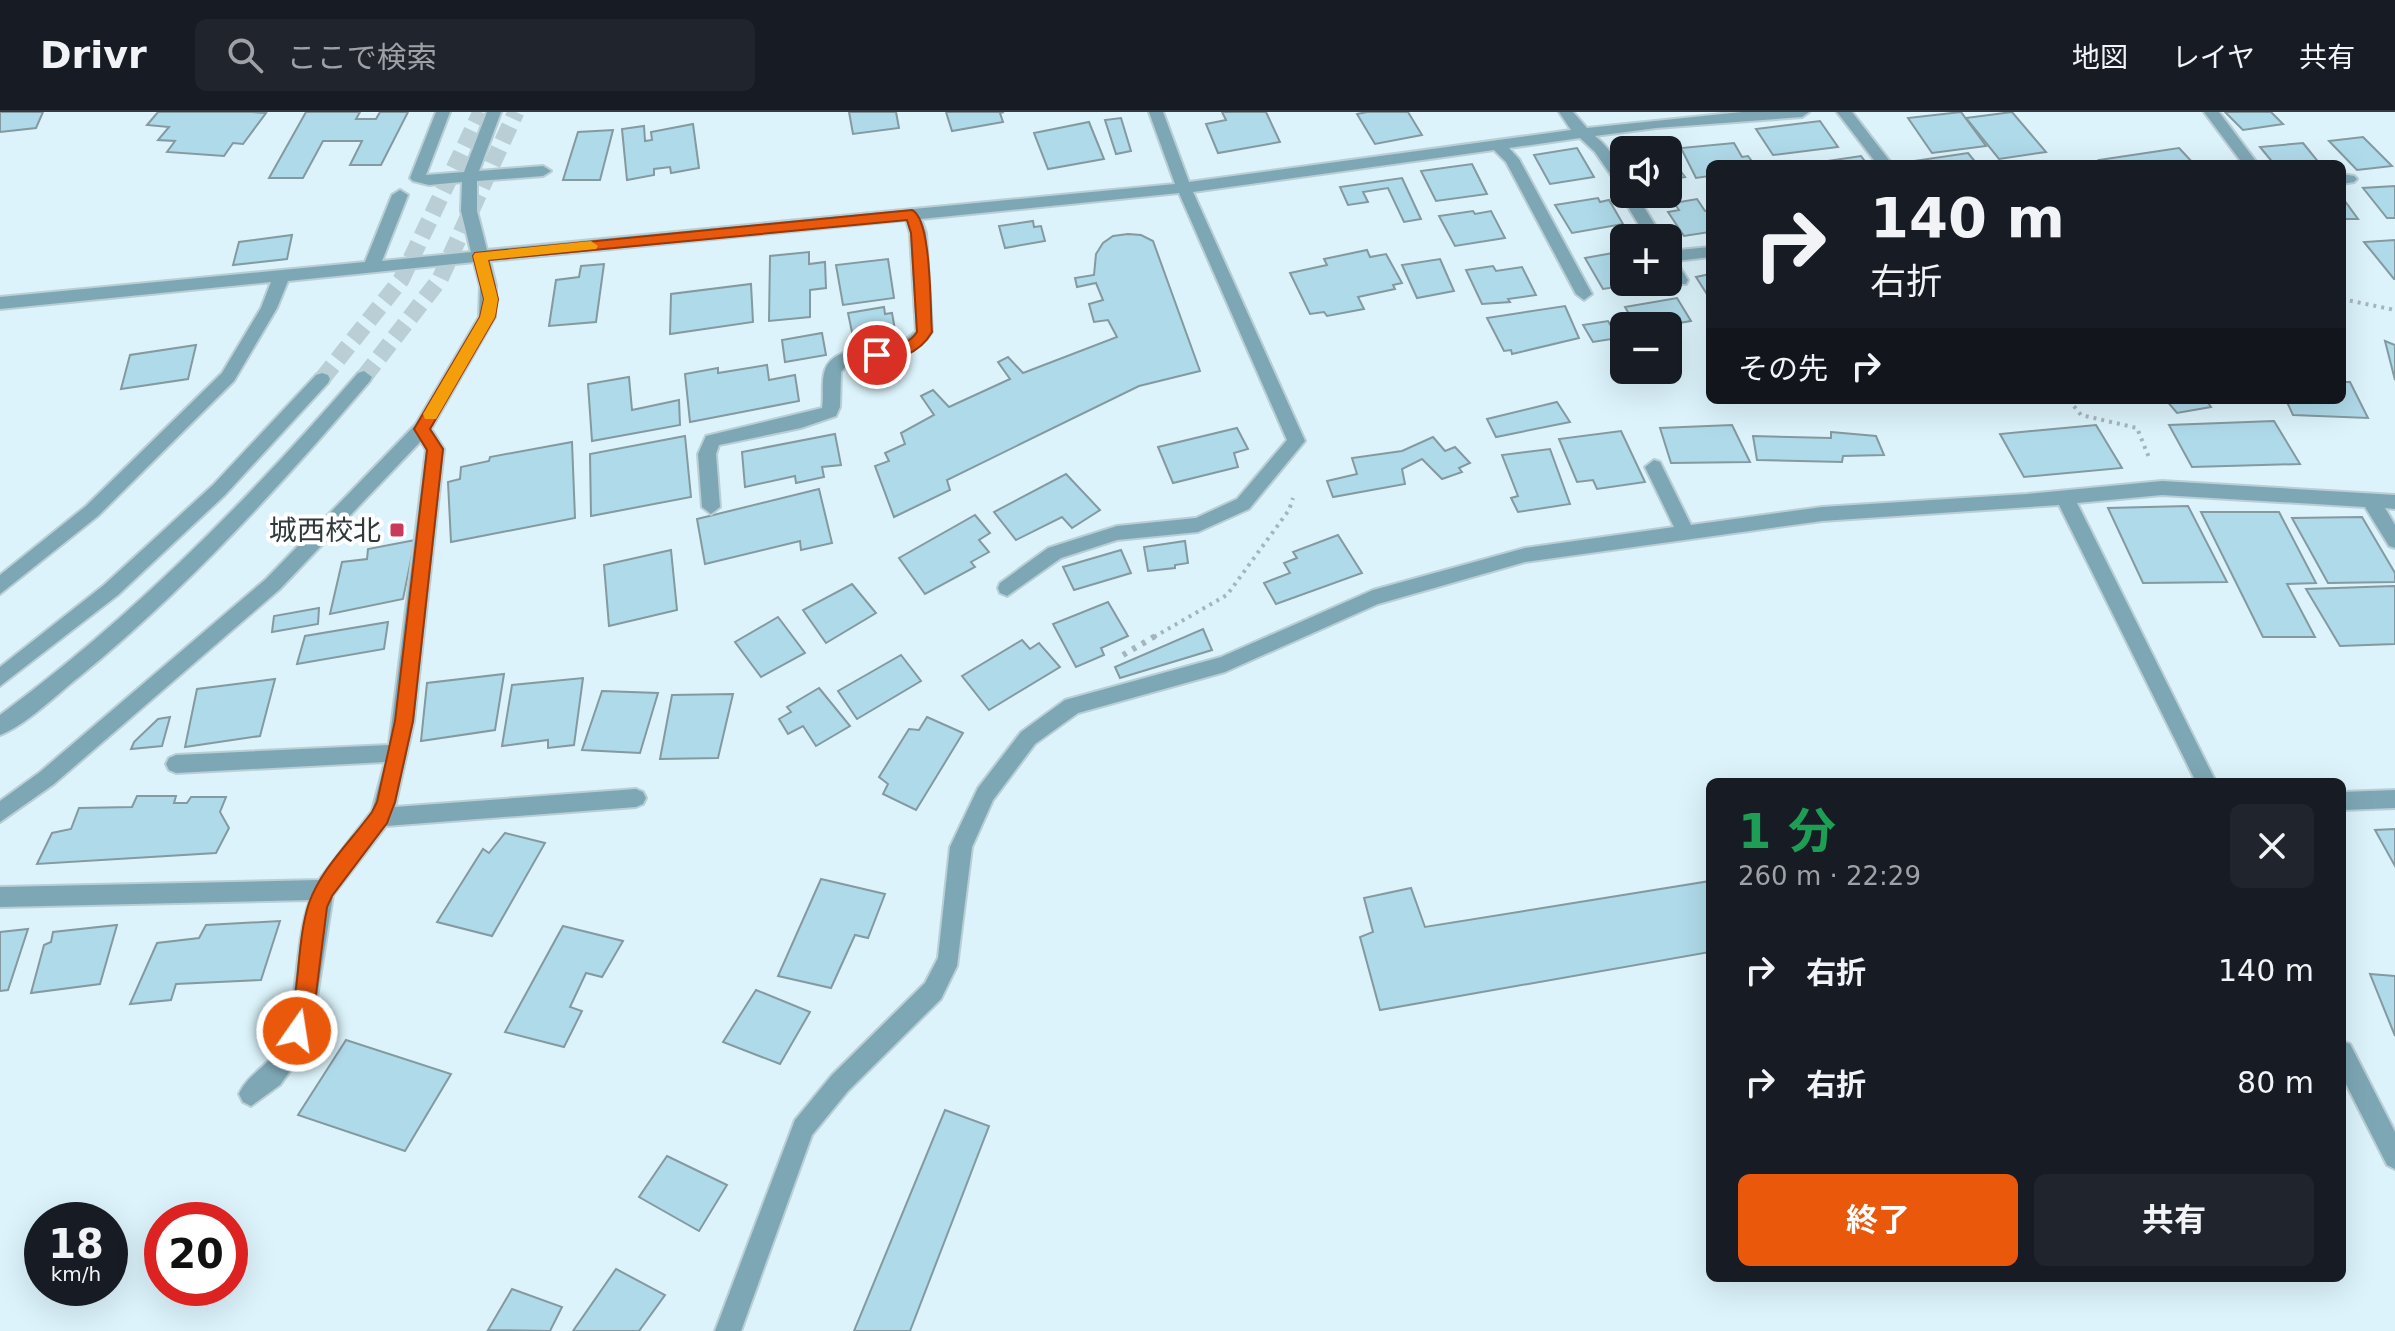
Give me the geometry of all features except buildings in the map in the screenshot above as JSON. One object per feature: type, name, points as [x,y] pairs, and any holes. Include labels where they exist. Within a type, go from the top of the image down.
[{"type":"street","points":[[443,112],[418,178],[543,171]]},
{"type":"street","points":[[0,813],[47,778],[273,584],[422,429],[487,317],[491,299],[472,233],[468,195],[470,177],[494,112]]},
{"type":"street","points":[[1007,588],[1055,553],[1117,533],[1198,525],[1243,504],[1296,441],[1184,188],[1156,112]]},
{"type":"street","points":[[1566,112],[1569,120],[1601,149],[1610,164]]},
{"type":"street","points":[[0,303],[1184,188],[1656,123],[1802,112]]},
{"type":"street","points":[[1844,112],[1882,160]]},
{"type":"street","points":[[2211,112],[2248,160]]},
{"type":"street","points":[[1496,144],[1512,159],[1584,294]]},
{"type":"street","points":[[371,267],[400,195]]},
{"type":"street","points":[[711,507],[707,454],[712,441],[813,419],[830,412],[834,399],[831,372],[835,365],[849,359],[904,350],[918,342],[924,332],[918,233],[912,215]]},
{"type":"street","points":[[1682,256],[1706,253]]},
{"type":"street","points":[[0,586],[92,511],[228,377],[269,308],[282,275]]},
{"type":"street","points":[[0,726],[49,691],[221,536],[303,450],[364,377]]},
{"type":"street","points":[[0,678],[111,590],[219,490],[322,379]]},
{"type":"street","points":[[251,1094],[272,1077],[290,1052],[304,1010],[318,907],[324,890],[380,817],[397,753],[404,721],[435,449],[422,429]]},
{"type":"street","points":[[1654,467],[1685,531]]},
{"type":"street","points":[[728,1331],[803,1128],[840,1083],[933,991],[949,959],[961,847],[985,794],[1028,738],[1072,706],[1225,664],[1373,598],[1525,555],[1822,514],[2162,488],[2395,502]]},
{"type":"street","points":[[2064,496],[2204,778]]},
{"type":"street","points":[[2370,500],[2395,541]]},
{"type":"street","points":[[176,764],[397,753]]},
{"type":"street","points":[[380,817],[636,798]]},
{"type":"street","points":[[2346,801],[2395,799]]},
{"type":"street","points":[[0,897],[324,890]]},
{"type":"street","points":[[2346,1060],[2395,1157]]},
{"type":"path","points":[[2346,300],[2395,310]]},
{"type":"path","points":[[2072,404],[2081,415],[2137,428],[2162,488]]},
{"type":"path","points":[[1112,661],[1227,595],[1289,510],[1305,462],[1296,441]]},
{"type":"tunnel","points":[[322,379],[401,280],[481,112]]},
{"type":"tunnel","points":[[364,377],[440,279],[516,112]]},
{"type":"slow traffic","points":[[431,414],[487,317],[491,299],[480,256],[591,246]]},
{"type":"place","name":"城西校北","points":[[397,530]]},
{"type":"route","points":[[297,1031],[304,1010],[318,907],[324,890],[380,817],[386,802],[404,721],[435,449],[422,429],[487,317],[491,299],[480,256],[912,215],[918,233],[924,332],[918,342],[904,350],[877,355]]}]
